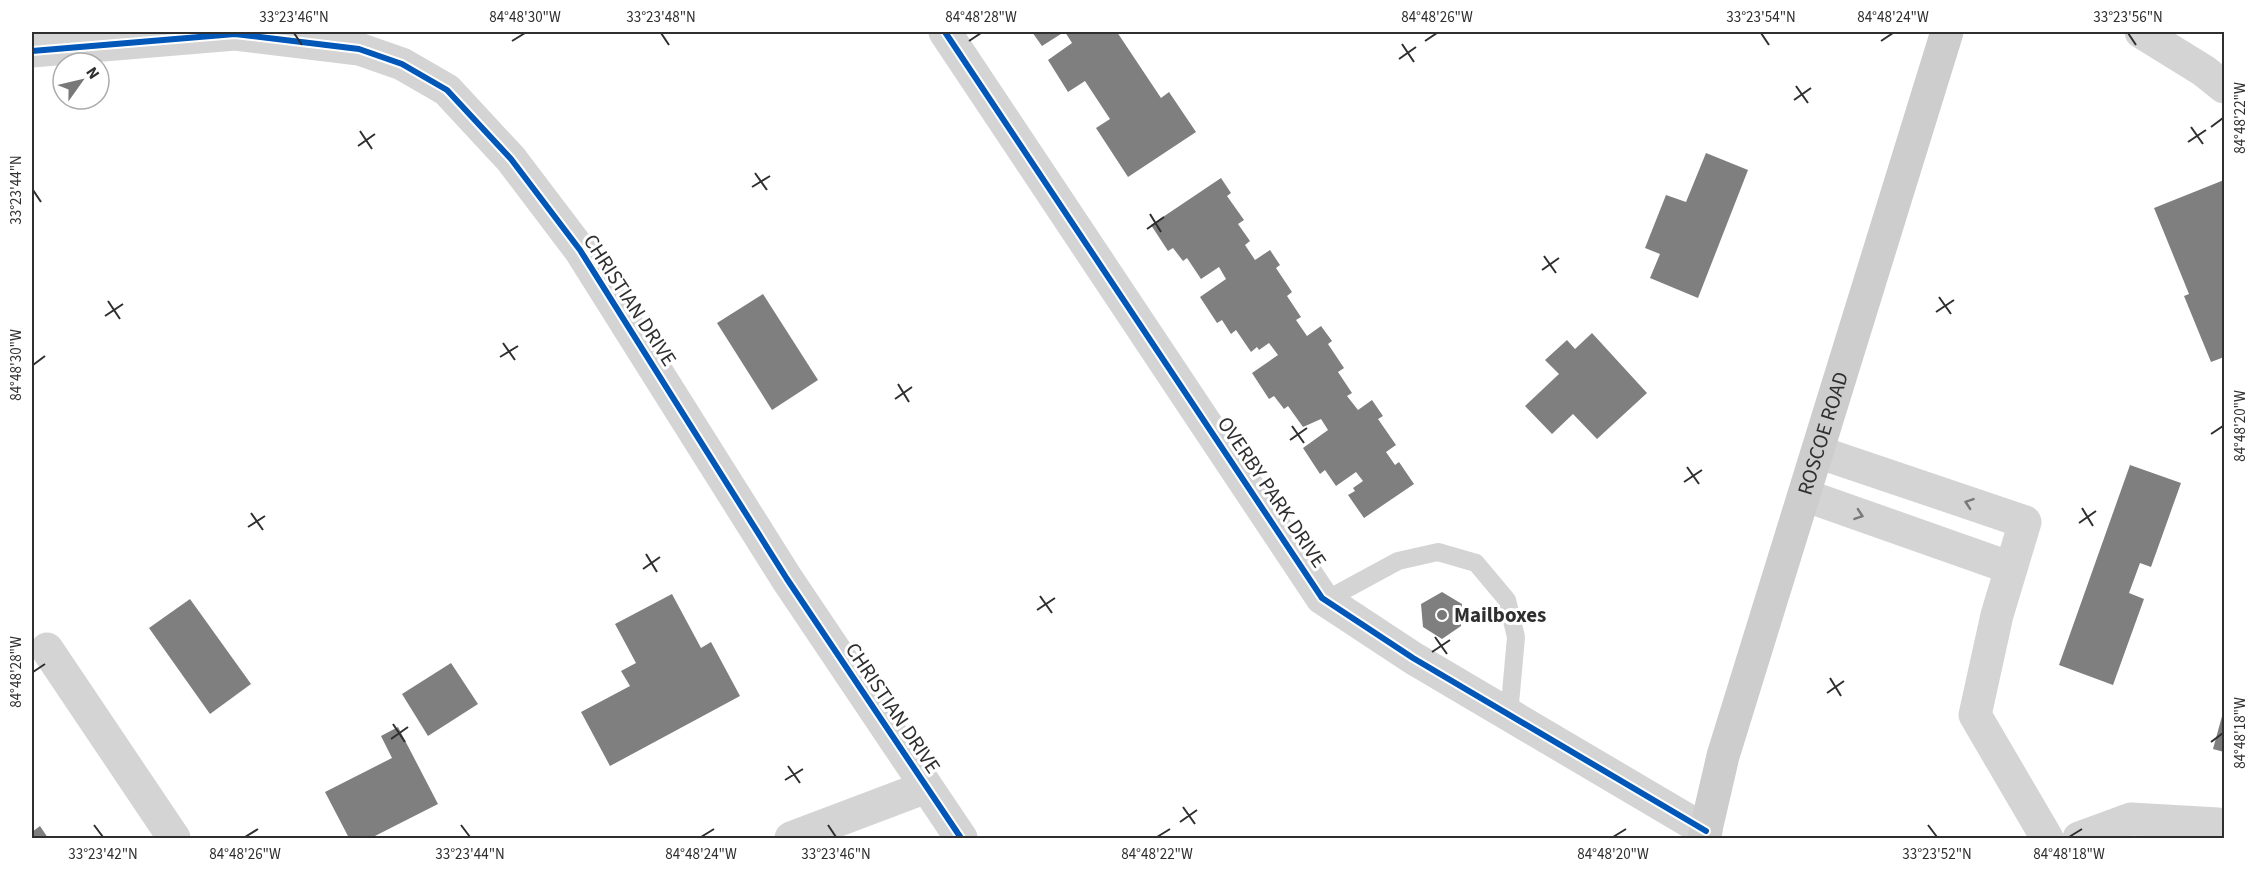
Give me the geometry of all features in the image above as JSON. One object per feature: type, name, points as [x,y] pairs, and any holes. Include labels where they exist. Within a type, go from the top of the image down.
[{"type":"main road","name":"ROSCOE ROAD","points":[[1705,835],[1723,756],[1947,32]]},
{"type":"street","name":"OVERBY PARK DRIVE","points":[[945,32],[1326,600],[1413,658],[1705,835]]},
{"type":"street","points":[[2141,32],[2204,71],[2224,87]]},
{"type":"street","name":"CHRISTIAN DRIVE","points":[[32,51],[235,34],[360,49],[402,64],[447,90],[511,159],[580,250],[787,579],[961,838]]},
{"type":"street","points":[[1818,452],[2025,522],[1996,615],[1975,715],[2047,838]]},
{"type":"street","points":[[1804,495],[2011,568]]},
{"type":"street","points":[[47,649],[174,838]]},
{"type":"street","points":[[791,838],[926,787]]},
{"type":"street","points":[[2079,838],[2131,819],[2224,826]]},
{"type":"lane","points":[[1326,600],[1398,561],[1438,552],[1476,563],[1507,600],[1512,619],[1516,638],[1509,715]]},
{"type":"building","points":[[1032,32],[1064,32],[1042,46]]},
{"type":"building","points":[[1065,32],[1117,32],[1161,98],[1169,92],[1196,132],[1128,177],[1096,128],[1110,119],[1085,81],[1068,92],[1048,60],[1072,43]]},
{"type":"building","points":[[1706,153],[1748,170],[1698,298],[1650,278],[1660,254],[1645,248],[1666,195],[1686,202]]},
{"type":"building","points":[[1221,178],[1231,193],[1227,196],[1244,220],[1238,224],[1250,241],[1245,245],[1255,260],[1270,250],[1280,265],[1276,268],[1292,292],[1287,296],[1301,317],[1296,320],[1307,336],[1321,326],[1332,341],[1328,344],[1344,368],[1338,372],[1352,393],[1347,396],[1358,410],[1372,400],[1383,416],[1378,419],[1396,445],[1386,452],[1395,465],[1399,462],[1414,484],[1364,518],[1348,495],[1355,491],[1353,488],[1363,481],[1356,472],[1336,486],[1325,470],[1320,474],[1303,448],[1328,430],[1321,419],[1303,427],[1288,406],[1284,409],[1274,396],[1269,399],[1252,373],[1278,355],[1269,343],[1251,352],[1236,330],[1231,334],[1222,320],[1217,323],[1200,297],[1226,279],[1219,267],[1201,279],[1187,258],[1183,261],[1173,248],[1168,251],[1151,225]]},
{"type":"building","points":[[2224,180],[2224,357],[2211,362],[2184,296],[2189,294],[2154,208]]},
{"type":"building","points":[[763,294],[818,380],[772,410],[717,323]]},
{"type":"building","points":[[1592,333],[1647,393],[1597,439],[1573,414],[1552,434],[1525,406],[1559,374],[1545,360],[1567,340],[1575,349]]},
{"type":"building","points":[[2130,465],[2181,483],[2151,567],[2140,563],[2129,593],[2144,599],[2113,685],[2059,665]]},
{"type":"building","name":"Mailboxes","points":[[1442,592],[1462,604],[1461,626],[1442,639],[1423,627],[1421,604]]},
{"type":"building","points":[[672,594],[701,648],[711,642],[740,696],[610,766],[581,712],[630,686],[621,671],[636,663],[615,624]]},
{"type":"building","points":[[190,599],[251,684],[210,714],[149,628]]},
{"type":"building","points":[[451,663],[478,704],[428,736],[402,694]]},
{"type":"building","points":[[2224,709],[2224,752],[2213,749]]},
{"type":"building","points":[[398,727],[438,804],[371,838],[349,838],[325,792],[392,758],[381,736]]},
{"type":"building","points":[[40,826],[48,838],[32,838],[32,832]]},
{"type":"cycle path","points":[[945,32],[1322,598],[1413,658],[1706,831]]},
{"type":"cycle path","points":[[32,51],[235,34],[359,49],[402,64],[447,90],[511,159],[580,250],[787,579],[961,838]]},
{"type":"place","name":"Mailboxes","points":[[1442,615]]}]
